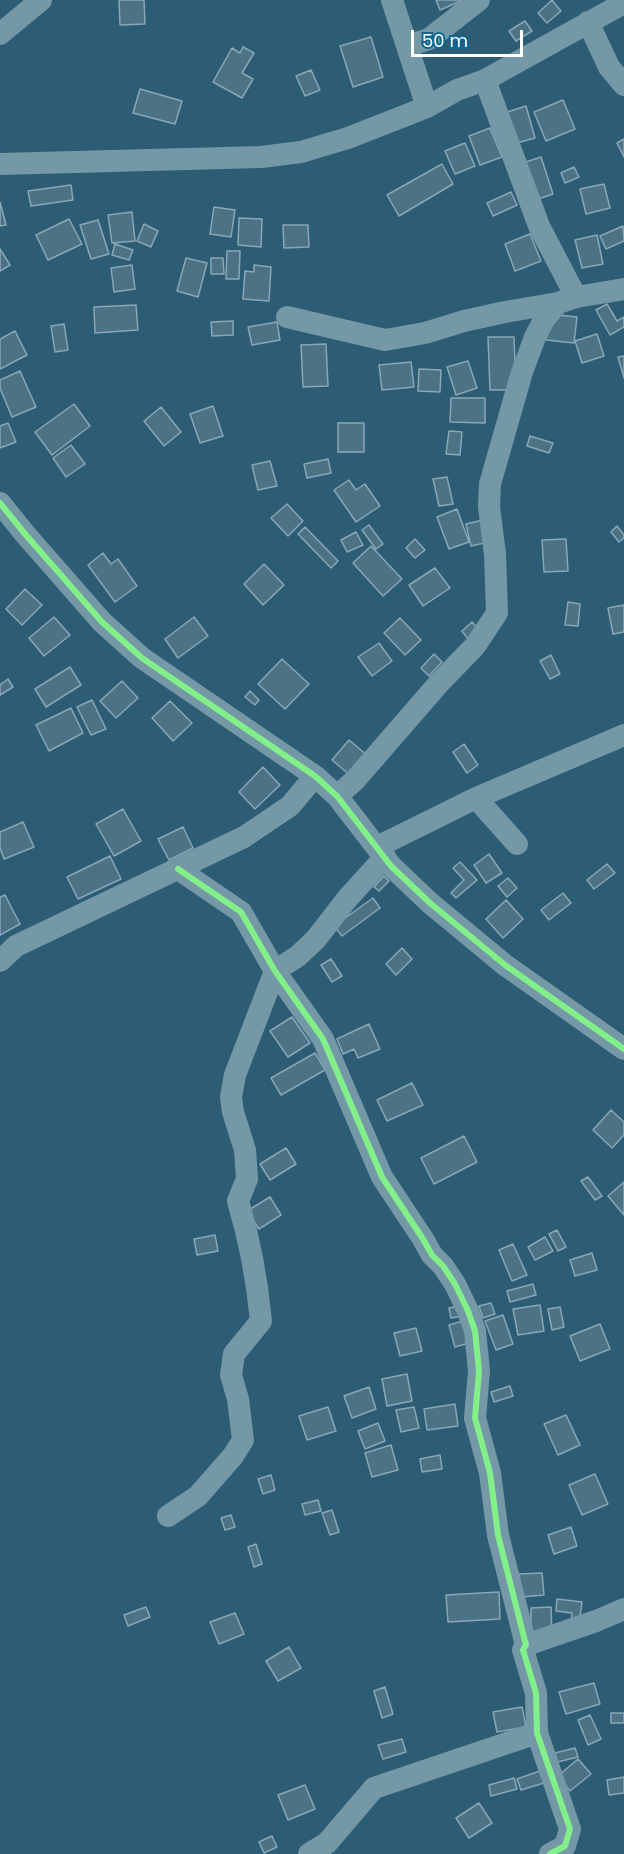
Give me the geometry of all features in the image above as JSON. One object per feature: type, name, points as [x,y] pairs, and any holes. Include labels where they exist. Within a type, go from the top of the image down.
[{"type":"street","points":[[0,34],[41,0]]},
{"type":"street","points":[[392,0],[427,107]]},
{"type":"street","points":[[407,46],[429,39],[478,0]]},
{"type":"street","points":[[0,164],[261,157],[301,152],[348,138],[427,107],[457,90],[485,80],[624,3]]},
{"type":"street","points":[[588,22],[609,67],[624,85]]},
{"type":"street","points":[[485,80],[567,300]]},
{"type":"street","points":[[287,317],[386,340],[425,333],[505,312],[624,289]]},
{"type":"street","points":[[337,796],[355,780],[440,682],[476,646],[497,613],[495,554],[489,507],[490,484],[522,372],[535,337],[545,318],[567,300]]},
{"type":"street","points":[[0,503],[102,622],[142,658],[315,776],[337,796],[381,852],[430,903],[505,965],[624,1049]]},
{"type":"street","points":[[168,1516],[198,1496],[233,1456],[243,1440],[238,1399],[231,1375],[234,1354],[261,1321],[257,1280],[238,1201],[247,1179],[245,1150],[233,1112],[231,1097],[235,1075],[275,971],[298,956],[316,939],[381,852],[476,798],[624,735]]},
{"type":"street","points":[[0,960],[16,946],[244,837],[290,806],[315,776]]},
{"type":"street","points":[[476,798],[517,844]]},
{"type":"street","points":[[178,869],[242,912],[275,971],[323,1039],[382,1177],[432,1256],[455,1284],[468,1311],[475,1331],[479,1371],[474,1418],[490,1473],[498,1535],[526,1645]]},
{"type":"street","points":[[550,1854],[565,1846],[570,1829],[537,1733],[536,1693],[523,1650],[526,1645],[624,1609]]},
{"type":"street","points":[[309,1854],[327,1843],[374,1788],[537,1733]]},
{"type":"building","points":[[119,0],[144,0],[145,24],[120,25]]},
{"type":"building","points":[[436,0],[463,0],[440,10]]},
{"type":"building","points":[[552,0],[561,11],[547,23],[538,13]]},
{"type":"building","points":[[525,21],[532,31],[516,41],[509,31]]},
{"type":"building","points":[[371,37],[383,77],[353,87],[340,46]]},
{"type":"building","points":[[243,47],[254,53],[242,73],[253,79],[242,98],[213,82],[232,48],[240,53]]},
{"type":"building","points":[[311,70],[320,90],[305,96],[296,76]]},
{"type":"building","points":[[140,89],[182,101],[175,124],[133,113]]},
{"type":"building","points":[[563,100],[575,129],[546,141],[534,112]]},
{"type":"building","points":[[526,106],[535,138],[513,144],[504,113]]},
{"type":"building","points":[[490,128],[502,157],[480,165],[469,136]]},
{"type":"building","points":[[624,139],[624,157],[617,143]]},
{"type":"building","points":[[465,143],[475,166],[455,174],[445,151]]},
{"type":"building","points":[[541,157],[553,194],[535,200],[523,163]]},
{"type":"building","points":[[442,164],[453,184],[399,216],[387,195]]},
{"type":"building","points":[[574,167],[579,177],[565,183],[561,173]]},
{"type":"building","points":[[604,184],[610,208],[586,214],[580,189]]},
{"type":"building","points":[[71,185],[73,200],[31,206],[28,191]]},
{"type":"building","points":[[511,192],[517,205],[493,216],[487,203]]},
{"type":"building","points":[[0,202],[6,225],[0,226]]},
{"type":"building","points":[[214,207],[235,210],[231,237],[210,234]]},
{"type":"building","points":[[132,212],[135,241],[112,243],[108,215]]},
{"type":"building","points":[[239,218],[262,219],[261,247],[238,245]]},
{"type":"building","points":[[69,219],[82,244],[48,260],[36,235]]},
{"type":"building","points":[[98,220],[109,254],[91,259],[80,225]]},
{"type":"building","points":[[144,224],[158,231],[151,247],[137,241]]},
{"type":"building","points":[[283,225],[308,225],[309,247],[284,248]]},
{"type":"building","points":[[623,226],[624,241],[606,249],[600,236]]},
{"type":"building","points":[[530,234],[541,261],[515,271],[505,244]]},
{"type":"building","points":[[597,235],[603,264],[582,268],[575,240]]},
{"type":"building","points":[[115,244],[133,250],[129,260],[112,255]]},
{"type":"building","points":[[0,249],[10,265],[0,271]]},
{"type":"building","points":[[227,251],[240,251],[239,279],[226,279]]},
{"type":"building","points":[[186,258],[207,263],[198,297],[177,291]]},
{"type":"building","points":[[211,258],[223,258],[224,274],[211,274]]},
{"type":"building","points":[[132,265],[135,289],[114,292],[111,268]]},
{"type":"building","points":[[254,265],[271,267],[269,301],[243,299],[245,271],[254,272]]},
{"type":"building","points":[[607,304],[617,321],[624,317],[624,327],[610,335],[596,310]]},
{"type":"building","points":[[136,305],[138,330],[95,333],[94,307]]},
{"type":"building","points":[[549,314],[577,317],[574,343],[546,340]]},
{"type":"building","points":[[233,321],[233,335],[212,336],[211,322]]},
{"type":"building","points":[[277,322],[280,340],[252,345],[248,327]]},
{"type":"building","points":[[64,324],[68,350],[55,352],[51,326]]},
{"type":"building","points":[[15,331],[27,355],[0,369],[0,339]]},
{"type":"building","points":[[597,334],[604,356],[582,363],[575,341]]},
{"type":"building","points":[[488,337],[514,337],[516,390],[490,390]]},
{"type":"building","points":[[326,344],[328,386],[303,387],[301,345]]},
{"type":"building","points":[[624,356],[624,378],[618,357]]},
{"type":"building","points":[[468,361],[477,388],[456,395],[447,367]]},
{"type":"building","points":[[411,362],[414,387],[382,390],[379,365]]},
{"type":"building","points":[[419,369],[441,370],[440,392],[418,391]]},
{"type":"building","points":[[20,371],[36,407],[12,417],[0,388],[0,380]]},
{"type":"building","points":[[451,398],[485,398],[485,423],[450,422]]},
{"type":"building","points":[[74,404],[90,426],[52,455],[35,432]]},
{"type":"building","points":[[213,406],[223,436],[200,443],[190,414]]},
{"type":"building","points":[[161,407],[181,432],[164,446],[144,421]]},
{"type":"building","points":[[8,423],[16,442],[0,448],[0,426]]},
{"type":"building","points":[[338,423],[364,423],[364,452],[338,452]]},
{"type":"building","points":[[449,431],[462,432],[460,455],[446,454]]},
{"type":"building","points":[[530,436],[553,443],[549,453],[527,446]]},
{"type":"building","points":[[71,445],[85,464],[66,477],[53,458]]},
{"type":"building","points":[[328,459],[331,473],[307,478],[304,464]]},
{"type":"building","points":[[270,461],[277,486],[258,490],[252,465]]},
{"type":"building","points":[[447,477],[453,504],[439,506],[433,479]]},
{"type":"building","points":[[349,480],[356,490],[365,484],[380,506],[356,522],[334,490]]},
{"type":"building","points":[[287,504],[303,521],[288,536],[271,518]]},
{"type":"building","points":[[457,509],[469,542],[449,549],[437,517]]},
{"type":"building","points":[[487,519],[493,541],[471,546],[466,524]]},
{"type":"building","points":[[369,525],[383,544],[376,549],[362,530]]},
{"type":"building","points":[[617,526],[624,535],[619,542],[611,532]]},
{"type":"building","points":[[305,527],[338,561],[331,568],[298,534]]},
{"type":"building","points":[[356,532],[363,545],[347,552],[341,540]]},
{"type":"building","points":[[415,539],[425,550],[415,558],[406,548]]},
{"type":"building","points":[[566,539],[568,571],[544,572],[542,540]]},
{"type":"building","points":[[371,546],[402,579],[383,596],[353,563]]},
{"type":"building","points":[[103,553],[111,564],[118,559],[137,586],[115,602],[88,565]]},
{"type":"building","points":[[264,564],[284,585],[263,605],[244,584]]},
{"type":"building","points":[[435,568],[450,588],[423,606],[409,585]]},
{"type":"building","points":[[25,589],[42,605],[22,625],[6,609]]},
{"type":"building","points":[[568,602],[580,604],[578,626],[565,625]]},
{"type":"building","points":[[624,605],[624,632],[613,634],[608,608]]},
{"type":"building","points":[[54,617],[70,635],[44,656],[29,638]]},
{"type":"building","points":[[194,617],[208,636],[178,658],[165,639]]},
{"type":"building","points":[[400,618],[421,640],[405,655],[384,633]]},
{"type":"building","points":[[472,622],[479,630],[468,639],[462,631]]},
{"type":"building","points":[[379,643],[392,661],[372,676],[358,657]]},
{"type":"building","points":[[434,654],[442,662],[429,676],[421,668]]},
{"type":"building","points":[[551,655],[560,674],[550,679],[540,661]]},
{"type":"building","points":[[282,659],[309,684],[285,709],[258,684]]},
{"type":"building","points":[[70,667],[81,685],[46,707],[35,689]]},
{"type":"building","points":[[8,679],[13,687],[0,695],[0,685]]},
{"type":"building","points":[[122,681],[138,698],[116,718],[100,701]]},
{"type":"building","points":[[250,691],[259,700],[255,705],[245,697]]},
{"type":"building","points":[[92,700],[106,729],[91,735],[77,707]]},
{"type":"building","points":[[170,701],[192,723],[173,741],[152,718]]},
{"type":"building","points":[[71,708],[83,733],[49,751],[36,725]]},
{"type":"building","points":[[349,740],[368,756],[351,776],[332,760]]},
{"type":"building","points":[[464,744],[478,765],[467,773],[453,752]]},
{"type":"building","points":[[263,767],[280,785],[255,809],[239,792]]},
{"type":"building","points":[[123,809],[141,841],[114,856],[96,824]]},
{"type":"building","points":[[23,822],[34,847],[4,859],[0,848],[0,832]]},
{"type":"building","points":[[183,827],[193,848],[169,860],[158,839]]},
{"type":"building","points":[[489,854],[502,873],[486,883],[474,865]]},
{"type":"building","points":[[110,856],[121,879],[78,899],[67,877]]},
{"type":"building","points":[[460,862],[477,880],[456,898],[451,893],[464,880],[453,868]]},
{"type":"building","points":[[607,864],[615,873],[594,889],[587,880]]},
{"type":"building","points":[[384,876],[389,881],[379,891],[374,887]]},
{"type":"building","points":[[508,878],[517,888],[507,897],[498,886]]},
{"type":"building","points":[[563,893],[571,903],[549,920],[541,910]]},
{"type":"building","points":[[5,895],[20,924],[0,935],[0,897]]},
{"type":"building","points":[[373,898],[380,908],[342,936],[334,926]]},
{"type":"building","points":[[506,900],[523,919],[503,938],[486,919]]},
{"type":"building","points":[[402,948],[412,959],[396,975],[386,964]]},
{"type":"building","points":[[331,959],[342,976],[332,982],[321,965]]},
{"type":"building","points":[[292,1017],[310,1043],[288,1057],[270,1031]]},
{"type":"building","points":[[369,1024],[380,1049],[358,1058],[354,1049],[343,1054],[337,1039]]},
{"type":"building","points":[[315,1053],[325,1070],[281,1095],[271,1078]]},
{"type":"building","points":[[412,1083],[423,1105],[387,1121],[377,1100]]},
{"type":"building","points":[[611,1110],[624,1122],[624,1135],[612,1148],[593,1130]]},
{"type":"building","points":[[464,1136],[477,1162],[434,1184],[421,1158]]},
{"type":"building","points":[[286,1148],[296,1164],[270,1180],[260,1164]]},
{"type":"building","points":[[588,1177],[602,1196],[595,1200],[581,1181]]},
{"type":"building","points":[[624,1182],[624,1215],[608,1196]]},
{"type":"building","points":[[270,1197],[281,1215],[259,1229],[247,1211]]},
{"type":"building","points":[[557,1230],[566,1247],[558,1251],[549,1234]]},
{"type":"building","points":[[215,1235],[218,1251],[197,1255],[194,1239]]},
{"type":"building","points":[[545,1237],[553,1251],[535,1260],[528,1247]]},
{"type":"building","points":[[513,1244],[527,1275],[512,1281],[499,1250]]},
{"type":"building","points":[[592,1253],[597,1270],[575,1276],[570,1260]]},
{"type":"building","points":[[533,1284],[536,1295],[510,1302],[507,1291]]},
{"type":"building","points":[[491,1303],[495,1314],[483,1318],[479,1306]]},
{"type":"building","points":[[540,1305],[544,1331],[518,1335],[513,1309]]},
{"type":"building","points":[[459,1306],[462,1316],[451,1318],[449,1308]]},
{"type":"building","points":[[560,1307],[564,1327],[552,1330],[548,1309]]},
{"type":"building","points":[[503,1315],[513,1344],[496,1350],[485,1321]]},
{"type":"building","points":[[463,1321],[469,1343],[455,1347],[449,1325]]},
{"type":"building","points":[[600,1324],[610,1349],[580,1361],[570,1336]]},
{"type":"building","points":[[416,1328],[422,1351],[400,1356],[394,1333]]},
{"type":"building","points":[[407,1374],[412,1401],[387,1406],[382,1379]]},
{"type":"building","points":[[510,1386],[513,1396],[494,1402],[491,1392]]},
{"type":"building","points":[[369,1387],[376,1409],[352,1418],[344,1396]]},
{"type":"building","points":[[455,1404],[458,1426],[427,1430],[424,1409]]},
{"type":"building","points":[[328,1407],[336,1431],[307,1440],[299,1416]]},
{"type":"building","points":[[414,1407],[419,1428],[401,1432],[396,1410]]},
{"type":"building","points":[[566,1415],[580,1445],[558,1455],[544,1424]]},
{"type":"building","points":[[378,1423],[385,1441],[365,1449],[358,1431]]},
{"type":"building","points":[[391,1445],[398,1470],[372,1477],[365,1453]]},
{"type":"building","points":[[440,1455],[442,1469],[422,1472],[420,1459]]},
{"type":"building","points":[[595,1474],[608,1504],[582,1515],[569,1485]]},
{"type":"building","points":[[271,1475],[275,1490],[263,1494],[258,1479]]},
{"type":"building","points":[[318,1500],[321,1511],[305,1515],[302,1504]]},
{"type":"building","points":[[332,1510],[339,1532],[330,1535],[322,1513]]},
{"type":"building","points":[[231,1515],[235,1527],[225,1530],[221,1518]]},
{"type":"building","points":[[571,1527],[577,1546],[554,1554],[548,1535]]},
{"type":"building","points":[[256,1544],[262,1564],[254,1567],[248,1547]]},
{"type":"building","points":[[542,1573],[544,1595],[521,1597],[519,1574]]},
{"type":"building","points":[[499,1592],[500,1619],[448,1622],[446,1595]]},
{"type":"building","points":[[557,1599],[582,1602],[579,1624],[571,1622],[572,1613],[556,1611]]},
{"type":"building","points":[[146,1607],[150,1617],[128,1626],[124,1615]]},
{"type":"building","points":[[551,1607],[552,1635],[531,1635],[531,1608]]},
{"type":"building","points":[[235,1613],[244,1634],[219,1644],[210,1622]]},
{"type":"building","points":[[289,1647],[301,1668],[278,1681],[266,1661]]},
{"type":"building","points":[[594,1683],[600,1704],[566,1714],[559,1692]]},
{"type":"building","points":[[385,1687],[393,1714],[382,1718],[374,1691]]},
{"type":"building","points":[[522,1707],[526,1727],[497,1732],[493,1712]]},
{"type":"building","points":[[611,1713],[624,1713],[624,1723],[611,1723]]},
{"type":"building","points":[[590,1715],[601,1739],[588,1745],[578,1720]]},
{"type":"building","points":[[402,1739],[406,1752],[383,1759],[378,1745]]},
{"type":"building","points":[[575,1748],[578,1757],[557,1762],[555,1753]]},
{"type":"building","points":[[578,1759],[591,1774],[570,1791],[558,1776]]},
{"type":"building","points":[[540,1771],[544,1783],[521,1790],[517,1779]]},
{"type":"building","points":[[624,1777],[624,1793],[609,1795],[607,1780]]},
{"type":"building","points":[[514,1778],[517,1789],[491,1796],[489,1785]]},
{"type":"building","points":[[305,1785],[315,1809],[288,1820],[278,1795]]},
{"type":"building","points":[[479,1803],[492,1823],[469,1838],[456,1818]]},
{"type":"building","points":[[272,1836],[277,1847],[264,1853],[259,1842]]},
{"type":"cycle path","points":[[0,503],[102,622],[142,658],[315,776],[337,796],[391,866],[430,903],[505,965],[624,1049]]},
{"type":"cycle path","points":[[178,869],[241,912],[275,971],[323,1039],[382,1177],[432,1255],[455,1284],[468,1311],[475,1331],[479,1371],[475,1418],[490,1473],[498,1535],[526,1645],[523,1650],[536,1693],[537,1733],[570,1829],[565,1846],[550,1854]]}]
